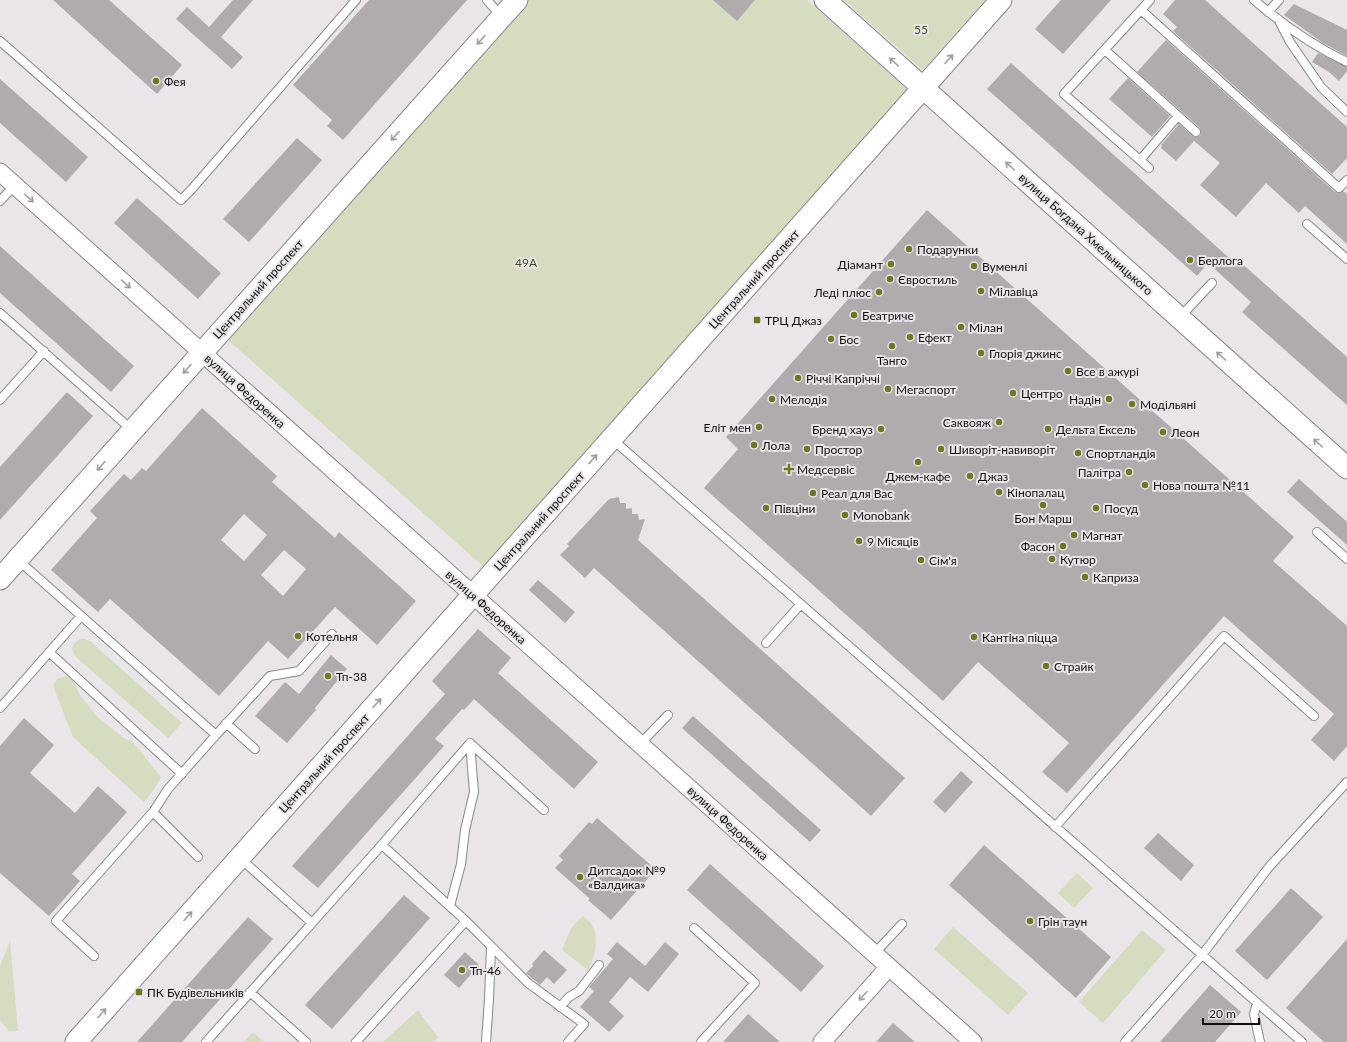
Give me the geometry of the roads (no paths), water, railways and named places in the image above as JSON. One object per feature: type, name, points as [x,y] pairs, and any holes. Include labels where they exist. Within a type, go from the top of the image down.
[{"type":"street","name":"Центральний проспект","points":[[0,579],[517,0]]},
{"type":"street","name":"вулиця Богдана Хмельницького","points":[[826,0],[1347,468]]},
{"type":"street","name":"Центральний проспект","points":[[77,1042],[1002,0]]},
{"type":"street","name":"вулиця Федоренка","points":[[0,172],[973,1042]]},
{"type":"street","points":[[822,1042],[889,967]]},
{"type":"lane","points":[[0,41],[180,200],[191,190],[356,0]]},
{"type":"lane","points":[[487,0],[502,17]]},
{"type":"lane","points":[[1149,168],[1064,94],[1150,0]]},
{"type":"lane","points":[[1254,0],[1268,12],[1314,44],[1347,62]]},
{"type":"lane","points":[[1268,12],[1279,0]]},
{"type":"lane","points":[[1141,10],[1339,188],[1347,180]]},
{"type":"lane","points":[[1278,19],[1290,42],[1320,87],[1347,112]]},
{"type":"lane","points":[[1105,50],[1196,132]]},
{"type":"lane","points":[[1140,160],[1178,116]]},
{"type":"lane","points":[[0,201],[15,185]]},
{"type":"lane","points":[[1307,224],[1347,259]]},
{"type":"lane","points":[[1179,318],[1212,283]]},
{"type":"lane","points":[[0,313],[133,430]]},
{"type":"lane","points":[[0,400],[44,351]]},
{"type":"lane","points":[[611,439],[1302,1042]]},
{"type":"lane","points":[[1317,532],[1347,558]]},
{"type":"lane","points":[[17,560],[216,734]]},
{"type":"lane","points":[[766,643],[801,604]]},
{"type":"lane","points":[[0,708],[82,616]]},
{"type":"lane","points":[[94,956],[56,921],[153,812],[168,789],[216,734],[270,676],[299,671],[332,634]]},
{"type":"lane","points":[[1055,827],[1224,636],[1314,716]]},
{"type":"lane","points":[[49,652],[182,774]]},
{"type":"lane","points":[[640,744],[668,715]]},
{"type":"lane","points":[[226,723],[255,749]]},
{"type":"lane","points":[[470,743],[544,810]]},
{"type":"lane","points":[[206,1042],[382,845],[470,743]]},
{"type":"lane","points":[[450,906],[474,792],[470,743]]},
{"type":"lane","points":[[1125,1042],[1202,955],[1269,867],[1346,785]]},
{"type":"lane","points":[[153,812],[198,857]]},
{"type":"lane","points":[[382,845],[450,906],[528,983],[584,1024],[568,1042]]},
{"type":"lane","points":[[239,858],[312,923]]},
{"type":"lane","points":[[356,1042],[466,922]]},
{"type":"lane","points":[[874,954],[902,924]]},
{"type":"lane","points":[[694,928],[755,983],[701,1042]]},
{"type":"lane","points":[[486,1042],[491,947]]},
{"type":"lane","points":[[560,1007],[579,991],[599,965]]},
{"type":"lane","points":[[250,992],[306,1042]]},
{"type":"lane","points":[[1257,1003],[1254,1014],[1260,1042]]},
{"type":"place","name":"Фея","points":[[156,81]]},
{"type":"place","name":"Подарунки","points":[[909,249]]},
{"type":"place","name":"Берлога","points":[[1190,260]]},
{"type":"place","name":"Діамант","points":[[891,264]]},
{"type":"place","name":"Вуменлі","points":[[974,266]]},
{"type":"place","name":"Євростиль","points":[[890,279]]},
{"type":"place","name":"Мілавіца","points":[[981,291]]},
{"type":"place","name":"Леді плюс","points":[[879,292]]},
{"type":"place","name":"Беатриче","points":[[854,315]]},
{"type":"place","name":"ТРЦ Джаз","points":[[757,320]]},
{"type":"place","name":"Мілан","points":[[961,327]]},
{"type":"place","name":"Ефект","points":[[910,337]]},
{"type":"place","name":"Бос","points":[[831,339]]},
{"type":"place","name":"Танго","points":[[892,346]]},
{"type":"place","name":"Глорія джинс","points":[[981,353]]},
{"type":"place","name":"Все в ажурі","points":[[1068,371]]},
{"type":"place","name":"Річчі Капріччі","points":[[798,378]]},
{"type":"place","name":"Мегаспорт","points":[[888,389]]},
{"type":"place","name":"Центро","points":[[1013,393]]},
{"type":"place","name":"Мелодія","points":[[772,399]]},
{"type":"place","name":"Надін","points":[[1109,399]]},
{"type":"place","name":"Модільяні","points":[[1132,404]]},
{"type":"place","name":"Саквояж","points":[[999,422]]},
{"type":"place","name":"Еліт мен","points":[[759,427]]},
{"type":"place","name":"Бренд хауз","points":[[881,429]]},
{"type":"place","name":"Дельта Ексель","points":[[1048,429]]},
{"type":"place","name":"Леон","points":[[1163,432]]},
{"type":"place","name":"Лола","points":[[754,445]]},
{"type":"place","name":"Простор","points":[[807,449]]},
{"type":"place","name":"Шиворіт-навиворіт","points":[[941,449]]},
{"type":"place","name":"Спортландія","points":[[1078,453]]},
{"type":"place","name":"Джем-кафе","points":[[918,462]]},
{"type":"place","name":"Медсервіс","points":[[789,469]]},
{"type":"place","name":"Палітра","points":[[1129,472]]},
{"type":"place","name":"Джаз","points":[[970,476]]},
{"type":"place","name":"Нова пошта №11","points":[[1145,485]]},
{"type":"place","name":"Кінопалац","points":[[999,492]]},
{"type":"place","name":"Реал для Вас","points":[[813,493]]},
{"type":"place","name":"Бон Марш","points":[[1043,505]]},
{"type":"place","name":"Півціни","points":[[766,508]]},
{"type":"place","name":"Посуд","points":[[1096,508]]},
{"type":"place","name":"Monobank","points":[[845,515]]},
{"type":"place","name":"Магнат","points":[[1074,535]]},
{"type":"place","name":"9 Місяців","points":[[859,541]]},
{"type":"place","name":"Фасон","points":[[1063,546]]},
{"type":"place","name":"Кутюр","points":[[1052,559]]},
{"type":"place","name":"Сім'я","points":[[921,560]]},
{"type":"place","name":"Каприза","points":[[1085,577]]},
{"type":"place","name":"Котельня","points":[[298,636]]},
{"type":"place","name":"Кантіна піцца","points":[[974,637]]},
{"type":"place","name":"Страйк","points":[[1046,666]]},
{"type":"place","name":"Тп-38","points":[[328,676]]},
{"type":"place","name":"Дитсадок №9 «Валдика»","points":[[580,877]]},
{"type":"place","name":"Грін таун","points":[[1030,921]]},
{"type":"place","name":"Тп-46","points":[[462,970]]},
{"type":"place","name":"ПК Будівельників","points":[[139,992]]},
{"type":"park label","name":"55","points":[[921,29]]},
{"type":"park label","name":"49А","points":[[526,262]]}]
